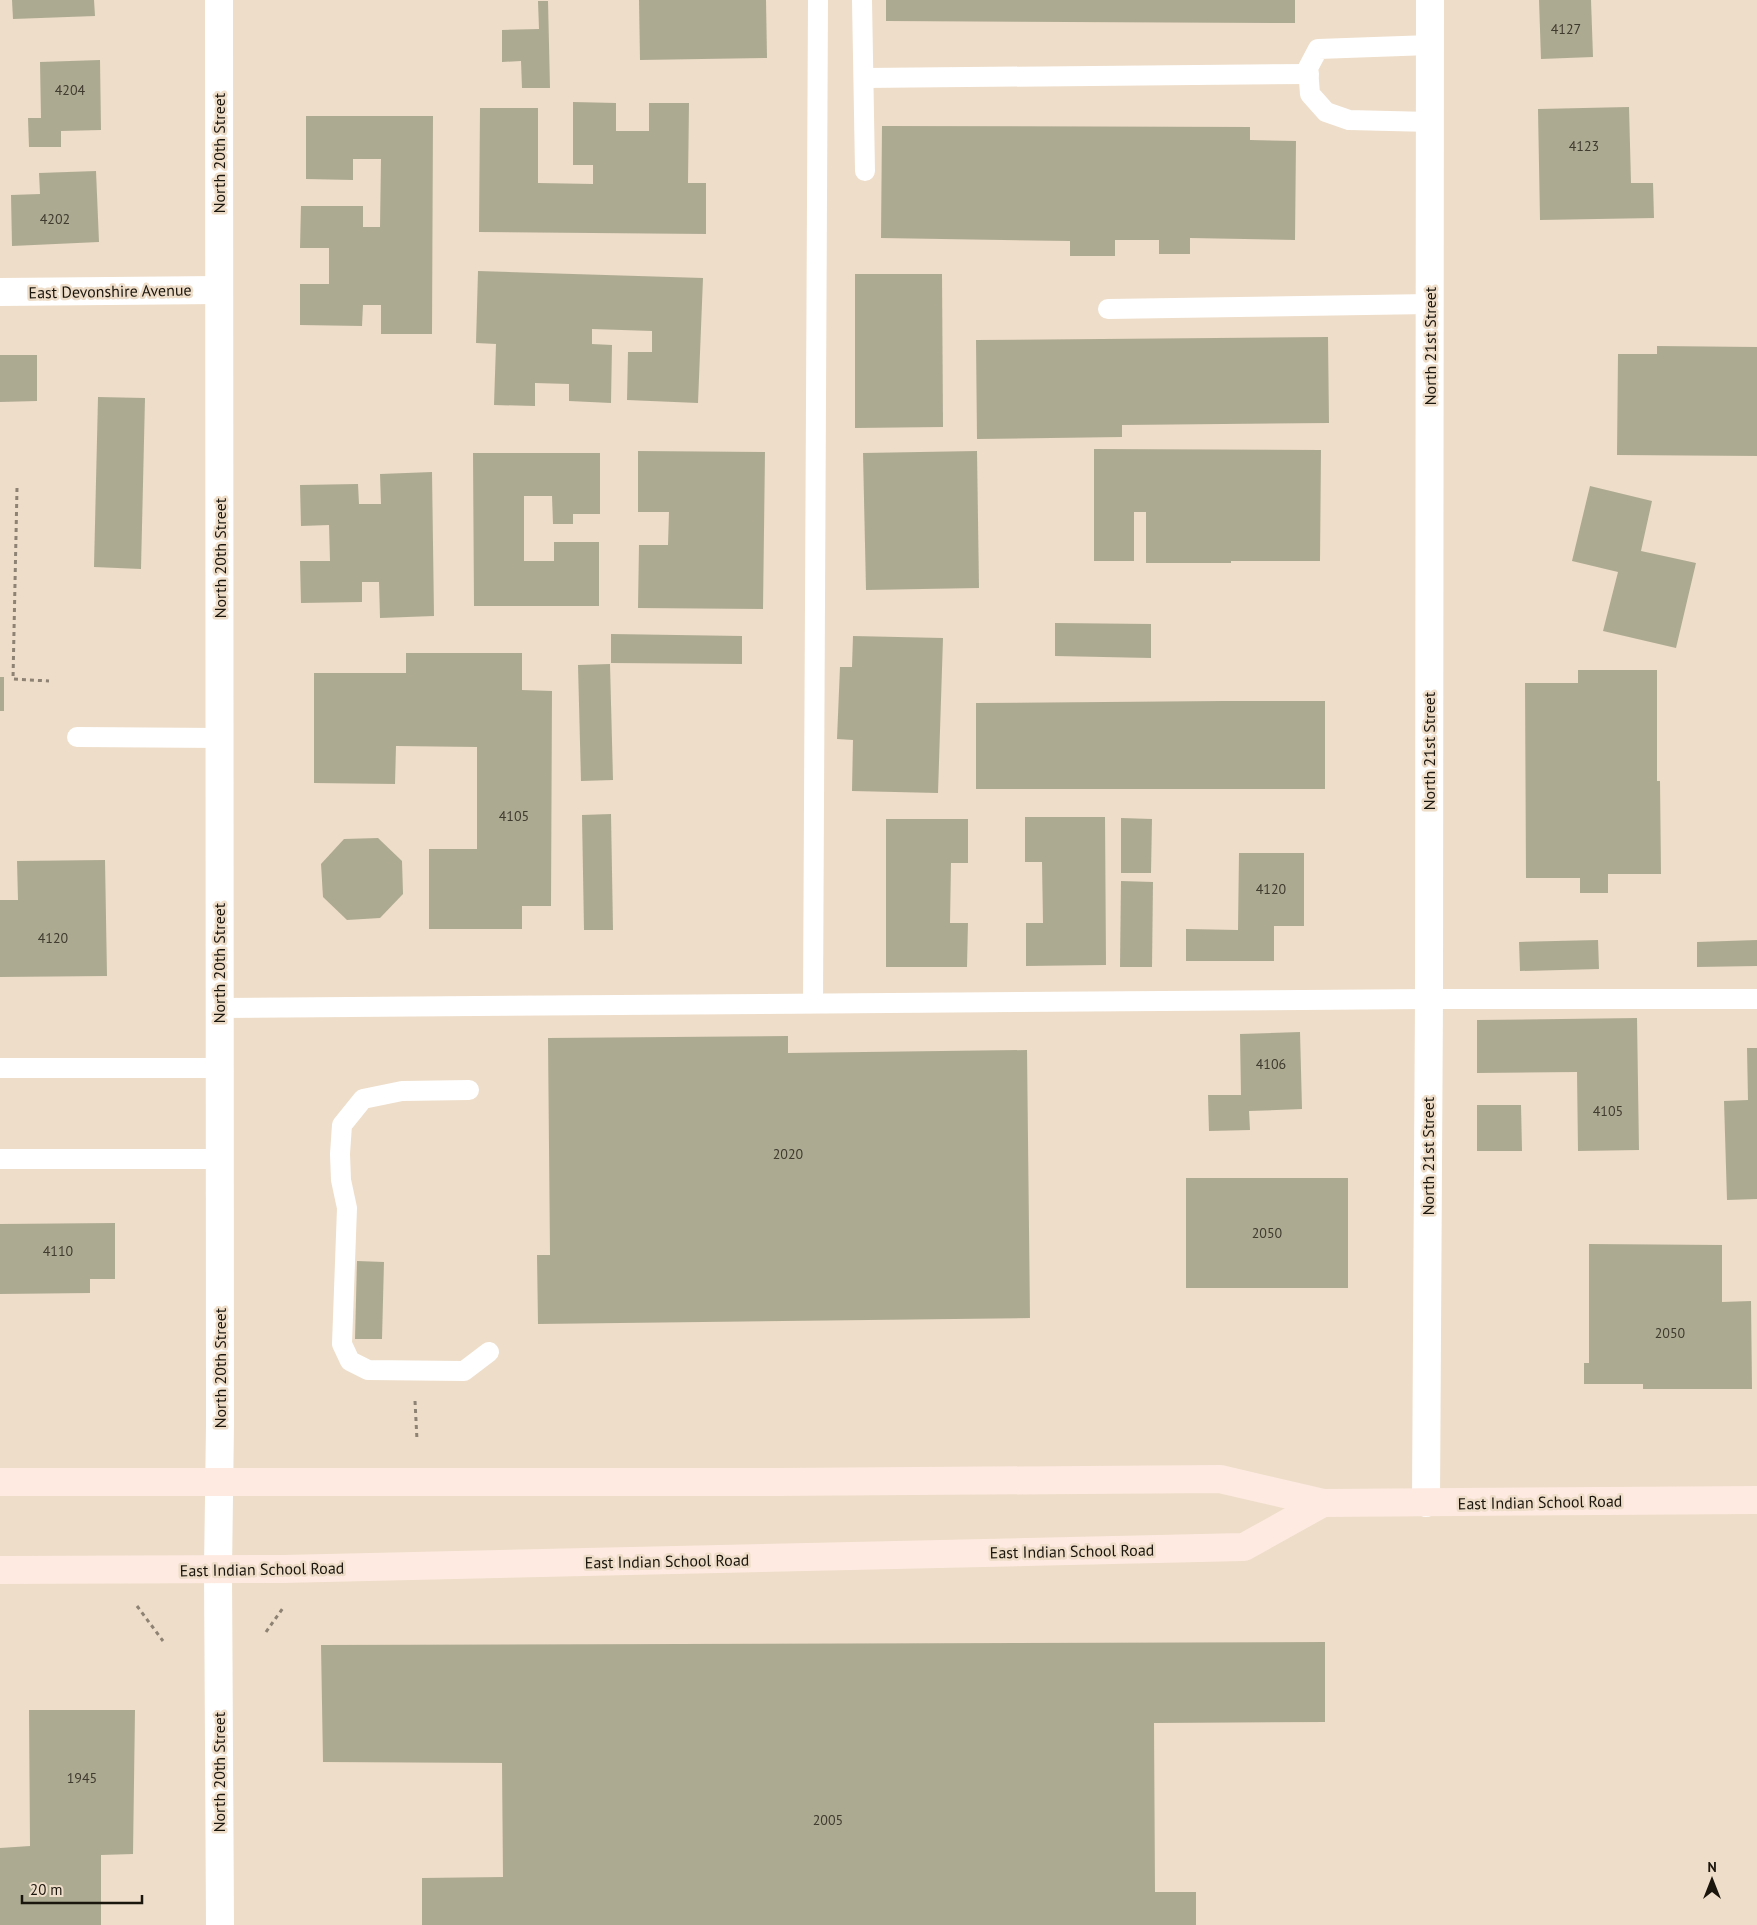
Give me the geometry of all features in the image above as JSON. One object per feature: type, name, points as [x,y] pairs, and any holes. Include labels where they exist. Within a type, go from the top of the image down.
[{"type":"main road","name":"East Indian School Road","points":[[0,1482],[786,1482],[1220,1479],[1323,1504],[1757,1500]]},
{"type":"main road","name":"East Indian School Road","points":[[0,1570],[218,1570],[1244,1547],[1323,1504]]},
{"type":"street","name":"North 20th Street","points":[[220,0],[218,1570],[220,1925]]},
{"type":"street","name":"North 21st Street","points":[[1426,1503],[1429,999],[1430,0]]},
{"type":"street","name":"East Devonshire Avenue","points":[[0,292],[219,290]]},
{"type":"lane","points":[[813,1003],[818,0]]},
{"type":"lane","points":[[862,0],[865,171]]},
{"type":"lane","points":[[1430,45],[1318,49],[1308,68],[1310,94],[1326,112],[1349,120],[1430,122]]},
{"type":"lane","points":[[864,78],[1309,74]]},
{"type":"lane","points":[[1108,309],[1430,304]]},
{"type":"lane","points":[[78,737],[220,738]]},
{"type":"lane","points":[[219,1008],[1429,999],[1757,999]]},
{"type":"lane","points":[[0,1068],[219,1068]]},
{"type":"lane","points":[[469,1090],[402,1091],[363,1099],[342,1125],[341,1180],[347,1208],[342,1344],[350,1361],[368,1370],[464,1371],[489,1352]]},
{"type":"lane","points":[[0,1159],[219,1159]]},
{"type":"path","points":[[17,488],[13,680],[49,681]]},
{"type":"path","points":[[415,1393],[416,1440]]},
{"type":"path","points":[[136,1605],[163,1642]]},
{"type":"path","points":[[266,1632],[283,1608]]},
{"type":"building","points":[[12,0],[94,0],[95,16],[13,19]]},
{"type":"building","points":[[639,0],[766,0],[767,58],[640,60]]},
{"type":"building","points":[[886,0],[1295,0],[1295,23],[886,21]]},
{"type":"building","points":[[1539,0],[1591,0],[1593,57],[1541,59]]},
{"type":"building","points":[[538,1],[548,1],[550,88],[522,88],[521,61],[502,62],[502,30],[539,29]]},
{"type":"building","points":[[100,60],[101,130],[61,131],[61,147],[29,147],[28,118],[41,118],[40,62]]},
{"type":"building","points":[[573,102],[616,103],[616,131],[649,131],[649,103],[689,103],[688,183],[706,183],[706,234],[479,232],[480,108],[538,108],[538,183],[593,184],[593,165],[573,165]]},
{"type":"building","points":[[1629,107],[1631,183],[1653,183],[1654,218],[1540,220],[1538,109]]},
{"type":"building","points":[[306,116],[433,116],[432,334],[381,334],[381,305],[363,305],[362,326],[300,325],[300,284],[329,284],[329,248],[300,248],[301,206],[363,206],[363,227],[380,227],[381,159],[353,159],[353,180],[306,179]]},
{"type":"building","points":[[882,126],[1250,127],[1250,140],[1296,141],[1295,240],[1190,238],[1190,254],[1159,254],[1159,240],[1115,240],[1115,256],[1070,256],[1070,241],[881,238]]},
{"type":"building","points":[[96,171],[99,242],[12,246],[11,195],[40,194],[39,173]]},
{"type":"building","points":[[478,271],[703,278],[698,403],[627,400],[628,352],[652,352],[652,331],[592,329],[592,344],[612,345],[611,403],[569,401],[569,384],[535,383],[535,406],[494,405],[496,344],[476,343]]},
{"type":"building","points":[[855,274],[942,274],[943,427],[855,428]]},
{"type":"building","points":[[1328,337],[1329,423],[1122,425],[1122,437],[977,439],[976,340]]},
{"type":"building","points":[[1657,346],[1757,347],[1757,456],[1617,455],[1618,354],[1657,354]]},
{"type":"building","points":[[0,355],[37,355],[37,401],[0,402]]},
{"type":"building","points":[[98,397],[145,398],[141,569],[94,567]]},
{"type":"building","points":[[1094,449],[1321,450],[1320,561],[1146,563],[1146,512],[1134,512],[1134,561],[1094,561]]},
{"type":"building","points":[[638,451],[765,452],[763,609],[638,608],[639,545],[668,545],[669,512],[638,512]]},
{"type":"building","points":[[977,451],[979,588],[866,590],[863,453]]},
{"type":"building","points":[[473,453],[600,453],[600,514],[573,514],[573,524],[553,524],[552,496],[524,496],[524,561],[554,561],[554,542],[599,542],[599,606],[474,606]]},
{"type":"building","points":[[432,472],[434,616],[380,618],[379,582],[362,582],[362,602],[301,603],[300,561],[330,561],[329,525],[301,526],[300,485],[358,484],[359,504],[381,504],[380,474]]},
{"type":"building","points":[[1590,486],[1652,501],[1641,551],[1696,563],[1676,648],[1603,631],[1618,572],[1572,561]]},
{"type":"building","points":[[1055,623],[1151,624],[1151,658],[1055,656]]},
{"type":"building","points":[[611,634],[742,636],[742,664],[611,663]]},
{"type":"building","points":[[853,636],[943,638],[938,793],[852,791],[853,740],[837,739],[840,667],[852,667]]},
{"type":"building","points":[[406,653],[522,653],[522,690],[552,691],[551,906],[522,906],[522,929],[429,929],[429,849],[477,849],[477,747],[396,746],[395,784],[314,783],[314,673],[406,673]]},
{"type":"building","points":[[610,664],[613,780],[581,781],[578,665]]},
{"type":"building","points":[[1578,670],[1657,670],[1657,781],[1660,781],[1661,874],[1608,874],[1608,893],[1580,893],[1580,878],[1526,878],[1525,683],[1578,683]]},
{"type":"building","points":[[0,677],[4,677],[4,711],[0,711]]},
{"type":"building","points":[[1325,701],[1325,789],[976,789],[976,703]]},
{"type":"building","points":[[611,814],[613,930],[584,930],[582,815]]},
{"type":"building","points":[[1025,817],[1105,817],[1106,965],[1026,966],[1026,923],[1043,923],[1042,862],[1025,862]]},
{"type":"building","points":[[1121,818],[1152,819],[1151,873],[1121,873]]},
{"type":"building","points":[[886,819],[968,819],[968,863],[951,863],[950,923],[968,923],[967,967],[886,967]]},
{"type":"building","points":[[378,838],[402,861],[403,894],[380,918],[347,920],[323,897],[321,864],[344,839]]},
{"type":"building","points":[[1239,853],[1304,853],[1304,926],[1274,926],[1274,961],[1186,961],[1186,929],[1238,930]]},
{"type":"building","points":[[105,860],[107,976],[0,977],[0,900],[18,900],[17,861]]},
{"type":"building","points":[[1121,881],[1153,882],[1152,967],[1120,967]]},
{"type":"building","points":[[1598,940],[1599,969],[1520,971],[1519,942]]},
{"type":"building","points":[[1757,940],[1757,966],[1697,967],[1697,942]]},
{"type":"building","points":[[1637,1018],[1639,1150],[1578,1151],[1577,1072],[1477,1073],[1477,1020]]},
{"type":"building","points":[[1300,1032],[1302,1109],[1249,1111],[1250,1130],[1209,1131],[1208,1095],[1241,1095],[1240,1034]]},
{"type":"building","points":[[788,1036],[788,1053],[1027,1050],[1030,1318],[538,1324],[537,1255],[550,1255],[548,1038]]},
{"type":"building","points":[[1747,1048],[1757,1048],[1757,1199],[1727,1200],[1724,1101],[1748,1100]]},
{"type":"building","points":[[1477,1105],[1521,1105],[1522,1151],[1477,1151]]},
{"type":"building","points":[[1186,1178],[1348,1178],[1348,1288],[1186,1288]]},
{"type":"building","points":[[115,1223],[115,1279],[90,1279],[90,1293],[0,1294],[0,1224]]},
{"type":"building","points":[[1589,1244],[1722,1245],[1722,1302],[1751,1301],[1752,1389],[1643,1389],[1643,1384],[1584,1384],[1584,1363],[1589,1363]]},
{"type":"building","points":[[357,1261],[384,1262],[382,1339],[355,1339]]},
{"type":"building","points":[[1325,1642],[1325,1722],[1154,1723],[1155,1892],[1196,1892],[1196,1925],[422,1925],[422,1878],[503,1877],[502,1763],[323,1762],[321,1645]]},
{"type":"building","points":[[29,1710],[135,1710],[133,1854],[101,1855],[101,1925],[0,1925],[0,1848],[30,1846]]}]
